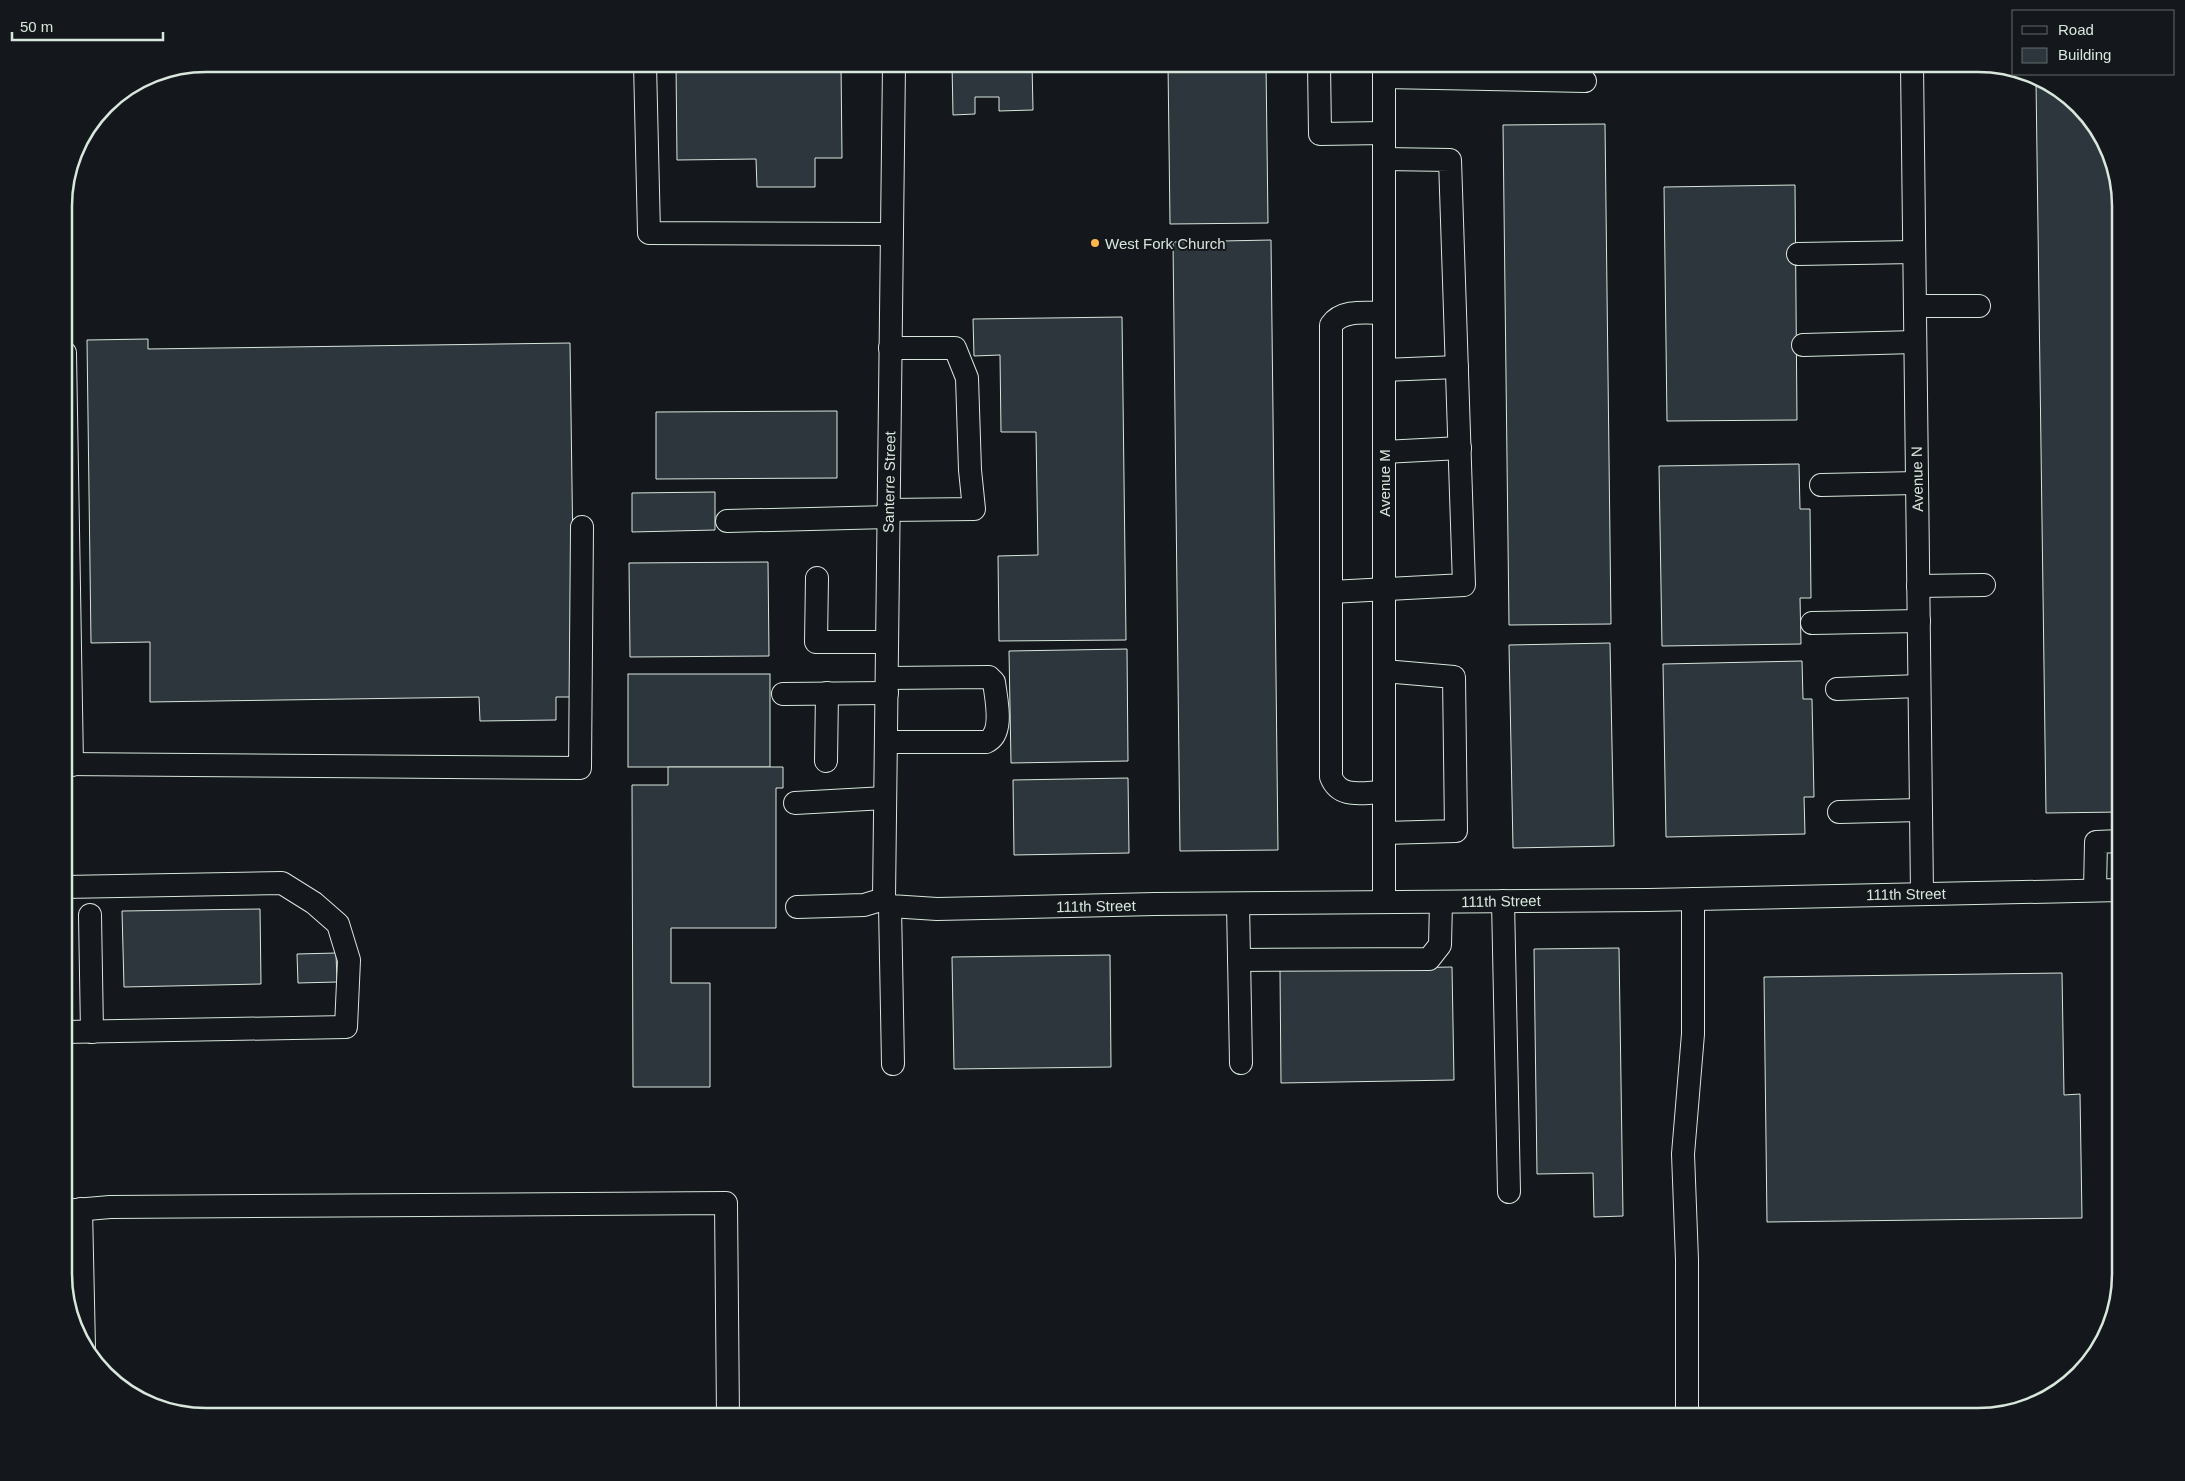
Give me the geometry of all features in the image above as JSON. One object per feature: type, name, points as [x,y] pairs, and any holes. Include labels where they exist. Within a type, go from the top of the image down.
[{"type":"street","points":[[1319,72],[1320,134],[1384,133]]},
{"type":"street","name":"Avenue M","points":[[1384,72],[1384,902]]},
{"type":"street","points":[[1411,72],[1585,81]]},
{"type":"street","name":"Avenue N","points":[[1912,72],[1922,894]]},
{"type":"street","points":[[645,73],[649,233],[892,234]]},
{"type":"street","name":"Santerre Street","points":[[893,1064],[887,903],[886,742],[894,73]]},
{"type":"street","points":[[1331,592],[1384,591],[1464,585],[1450,160],[1384,159]]},
{"type":"street","points":[[1798,254],[1914,252]]},
{"type":"street","points":[[1915,306],[1979,306]]},
{"type":"street","points":[[1384,313],[1347,314],[1336,317],[1330,325],[1331,777],[1335,787],[1344,792],[1384,792]]},
{"type":"street","points":[[1803,345],[1915,342]]},
{"type":"street","points":[[728,521],[974,509],[970,470],[967,378],[955,348],[890,348]]},
{"type":"street","points":[[1384,370],[1457,367]]},
{"type":"street","points":[[1384,452],[1460,448]]},
{"type":"street","points":[[1821,485],[1917,483]]},
{"type":"street","points":[[73,764],[580,768],[582,527]]},
{"type":"street","points":[[817,578],[816,642],[887,642]]},
{"type":"street","points":[[1918,586],[1984,585]]},
{"type":"street","points":[[1812,623],[1919,621]]},
{"type":"street","points":[[1384,671],[1454,677],[1456,831],[1384,833]]},
{"type":"street","points":[[783,694],[827,693],[989,677],[994,682],[998,730],[992,739],[986,742],[886,742]]},
{"type":"street","points":[[1837,688],[1919,686]]},
{"type":"street","points":[[826,761],[827,693]]},
{"type":"street","points":[[795,803],[886,798]]},
{"type":"street","points":[[1839,812],[1921,810]]},
{"type":"street","points":[[2095,890],[2096,842],[2112,841]]},
{"type":"street","points":[[73,887],[282,883],[314,903],[338,924],[349,960],[346,1027],[73,1032]]},
{"type":"street","name":"111th Street","points":[[798,907],[887,903],[936,909],[1693,899],[2112,890]]},
{"type":"street","points":[[1687,1408],[1687,1260],[1683,1154],[1693,1034],[1693,899]]},
{"type":"street","points":[[1503,901],[1509,1192]]},
{"type":"street","points":[[1239,960],[1430,959],[1440,944],[1440,902]]},
{"type":"street","points":[[1238,904],[1241,1063]]},
{"type":"street","points":[[90,915],[92,1032]]},
{"type":"street","points":[[73,1210],[470,1203],[726,1203],[728,1408]]},
{"type":"street","points":[[73,1222],[82,1323]]},
{"type":"building","points":[[1168,72],[1266,72],[1268,223],[1170,224]]},
{"type":"building","points":[[676,73],[841,73],[842,158],[815,158],[815,187],[757,187],[756,159],[677,160]]},
{"type":"building","points":[[952,73],[1032,73],[1033,110],[999,111],[999,97],[975,97],[975,114],[953,115]]},
{"type":"building","points":[[2036,85],[2060,100],[2085,125],[2095,139],[2108,172],[2112,206],[2112,812],[2046,813]]},
{"type":"building","points":[[1605,124],[1611,624],[1509,625],[1503,125]]},
{"type":"building","points":[[1795,185],[1797,420],[1667,421],[1664,187]]},
{"type":"building","points":[[1271,240],[1278,850],[1180,851],[1173,242]]},
{"type":"building","points":[[1122,317],[1126,640],[999,641],[998,556],[1038,555],[1036,432],[1001,432],[1000,355],[974,356],[973,319]]},
{"type":"building","points":[[148,339],[148,349],[570,343],[575,697],[556,697],[556,720],[480,721],[479,697],[150,702],[150,642],[91,643],[87,340]]},
{"type":"building","points":[[837,411],[837,478],[656,479],[656,412]]},
{"type":"building","points":[[1799,464],[1800,509],[1810,509],[1811,598],[1800,598],[1801,644],[1662,646],[1659,466]]},
{"type":"building","points":[[715,492],[715,530],[632,532],[632,493]]},
{"type":"building","points":[[768,562],[769,656],[630,657],[629,563]]},
{"type":"building","points":[[1610,643],[1614,846],[1513,848],[1509,645]]},
{"type":"building","points":[[1127,649],[1128,761],[1011,763],[1009,651]]},
{"type":"building","points":[[1802,661],[1803,699],[1812,699],[1814,797],[1804,797],[1805,834],[1666,837],[1663,664]]},
{"type":"building","points":[[628,674],[770,674],[770,767],[628,767]]},
{"type":"building","points":[[668,767],[783,767],[783,788],[776,788],[776,928],[671,928],[671,983],[710,983],[710,1087],[633,1087],[632,785],[668,785]]},
{"type":"building","points":[[1128,778],[1129,853],[1014,855],[1013,780]]},
{"type":"building","points":[[260,909],[261,984],[124,987],[122,911]]},
{"type":"building","points":[[1619,948],[1623,1216],[1594,1217],[1593,1173],[1537,1174],[1534,949]]},
{"type":"building","points":[[336,953],[337,982],[298,983],[297,954]]},
{"type":"building","points":[[1110,955],[1111,1067],[954,1069],[952,957]]},
{"type":"building","points":[[1452,967],[1454,1080],[1281,1083],[1280,970]]},
{"type":"building","points":[[2062,973],[2064,1095],[2080,1094],[2082,1218],[1767,1222],[1764,977]]},
{"type":"place","name":"West Fork Church","points":[[1095,243]]}]
